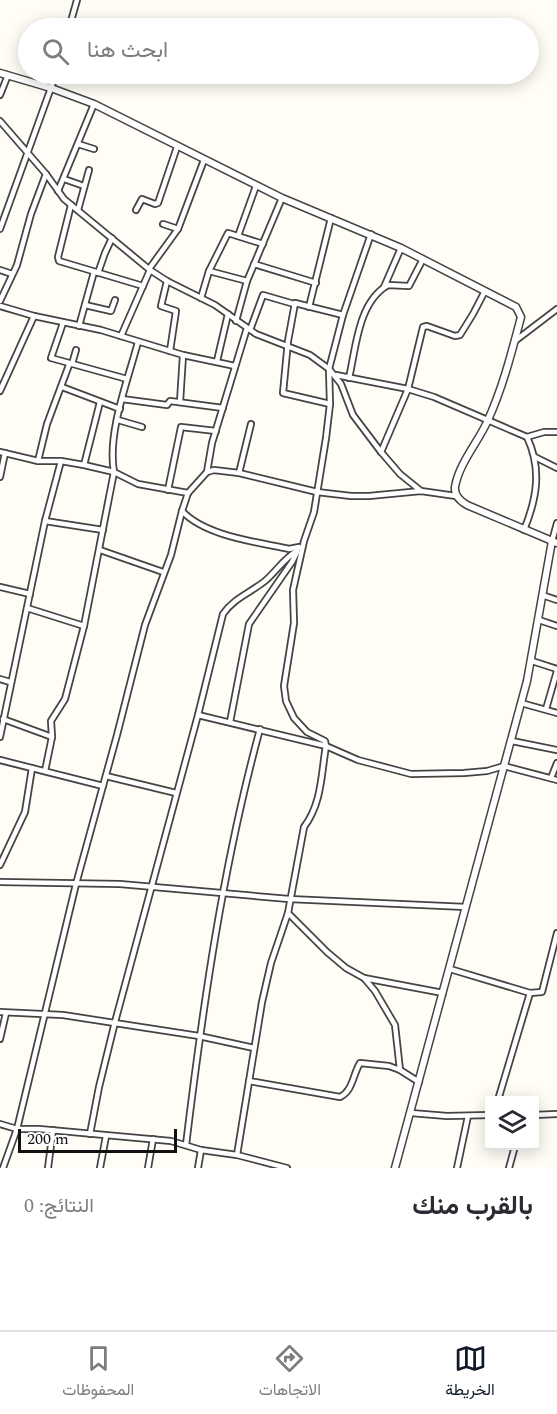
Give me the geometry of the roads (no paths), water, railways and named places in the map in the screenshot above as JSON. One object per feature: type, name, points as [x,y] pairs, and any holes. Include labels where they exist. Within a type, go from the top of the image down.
[{"type":"street","points":[[72,18],[77,0]]},
{"type":"street","points":[[0,73],[18,78]]},
{"type":"street","points":[[0,95],[8,75]]},
{"type":"street","points":[[38,84],[93,104],[256,186],[371,234],[512,304],[520,312],[521,317],[515,341],[488,420],[460,473],[456,485],[456,496]]},
{"type":"street","points":[[0,229],[52,84]]},
{"type":"street","points":[[58,191],[93,104]]},
{"type":"street","points":[[0,121],[71,205],[149,270],[228,314],[248,329],[310,354],[336,375],[353,415],[400,474],[421,490]]},
{"type":"street","points":[[78,144],[94,149]]},
{"type":"street","points":[[136,210],[142,199],[158,203],[177,147]]},
{"type":"street","points":[[121,336],[149,270],[178,229],[204,160]]},
{"type":"street","points":[[78,210],[89,170]]},
{"type":"street","points":[[0,302],[12,274],[46,174]]},
{"type":"street","points":[[64,179],[84,186]]},
{"type":"street","points":[[238,236],[256,186]]},
{"type":"street","points":[[236,321],[247,281],[282,198]]},
{"type":"street","points":[[71,205],[58,260],[143,286]]},
{"type":"street","points":[[309,307],[332,218]]},
{"type":"street","points":[[164,224],[178,229]]},
{"type":"street","points":[[201,298],[209,271],[228,233],[262,244]]},
{"type":"street","points":[[237,1155],[254,1048],[271,963],[288,913],[304,827],[315,811],[326,746],[325,741],[306,732],[294,718],[284,694],[294,623],[293,590],[317,492],[330,404],[329,369],[343,315],[371,234]]},
{"type":"street","points":[[80,326],[96,272],[112,238]]},
{"type":"street","points":[[349,378],[366,309],[384,287],[401,248]]},
{"type":"street","points":[[384,287],[391,284],[409,286],[423,259]]},
{"type":"street","points":[[254,264],[316,283]]},
{"type":"street","points":[[0,270],[12,274]]},
{"type":"street","points":[[209,271],[247,281]]},
{"type":"street","points":[[167,282],[161,306],[176,311],[170,351]]},
{"type":"street","points":[[381,452],[408,389],[424,326],[455,336],[460,335],[484,291]]},
{"type":"street","points":[[3,1168],[17,1129],[76,884],[145,625],[171,555],[188,493],[207,472],[216,431],[248,329],[263,295],[343,315]]},
{"type":"street","points":[[85,305],[111,311],[115,300]]},
{"type":"street","points":[[294,304],[283,393],[330,404]]},
{"type":"street","points":[[0,306],[121,336],[183,355],[235,366]]},
{"type":"street","points":[[515,341],[556,309]]},
{"type":"street","points":[[217,361],[228,314]]},
{"type":"street","points":[[0,392],[34,316]]},
{"type":"street","points":[[63,322],[51,358],[127,379]]},
{"type":"street","points":[[45,771],[52,737],[51,721],[65,699],[84,626],[114,472],[111,454],[122,399],[138,342]]},
{"type":"street","points":[[38,461],[47,424],[76,350]]},
{"type":"street","points":[[180,402],[183,355]]},
{"type":"street","points":[[336,375],[408,389],[441,400],[527,437],[544,432],[557,432]]},
{"type":"street","points":[[62,387],[120,409]]},
{"type":"street","points":[[122,399],[167,405],[170,401],[223,408]]},
{"type":"street","points":[[84,465],[100,402]]},
{"type":"street","points":[[118,420],[142,428]]},
{"type":"street","points":[[239,472],[251,423]]},
{"type":"street","points":[[168,490],[181,427],[216,431]]},
{"type":"street","points":[[524,530],[536,496],[535,457],[527,437]]},
{"type":"street","points":[[0,477],[3,453],[38,461],[61,461],[84,465],[114,472],[138,484],[188,493]]},
{"type":"street","points":[[535,457],[557,468]]},
{"type":"street","points":[[0,737],[45,521],[61,461]]},
{"type":"street","points":[[207,472],[222,470],[239,472],[317,492],[369,496],[421,490],[456,496],[467,505],[554,542]]},
{"type":"street","points":[[182,511],[199,525],[230,536],[298,550]]},
{"type":"street","points":[[45,521],[103,530]]},
{"type":"street","points":[[395,1168],[512,741],[532,661],[542,595],[557,523]]},
{"type":"street","points":[[230,722],[249,624],[304,542]]},
{"type":"street","points":[[100,550],[163,572]]},
{"type":"street","points":[[90,1134],[115,1022],[198,715],[222,614],[230,603],[262,583],[298,550]]},
{"type":"street","points":[[0,587],[30,594]]},
{"type":"street","points":[[542,595],[557,600]]},
{"type":"street","points":[[27,608],[84,626]]},
{"type":"street","points":[[539,620],[557,626]]},
{"type":"street","points":[[532,661],[557,670],[546,710]]},
{"type":"street","points":[[0,679],[10,682]]},
{"type":"street","points":[[521,703],[557,713]]},
{"type":"street","points":[[198,715],[326,746],[358,760],[411,774],[464,773],[487,771],[504,766],[554,779],[557,763]]},
{"type":"street","points":[[3,719],[52,737]]},
{"type":"street","points":[[186,1145],[199,1036],[222,894],[246,778],[260,729]]},
{"type":"street","points":[[512,741],[557,750]]},
{"type":"street","points":[[0,760],[103,786]]},
{"type":"street","points":[[0,865],[26,812],[32,768]]},
{"type":"street","points":[[106,776],[176,793]]},
{"type":"street","points":[[0,882],[151,886],[289,899],[466,907]]},
{"type":"street","points":[[288,913],[346,969],[364,978],[443,993]]},
{"type":"street","points":[[450,969],[530,993],[543,991],[557,933]]},
{"type":"street","points":[[364,978],[375,991],[395,1025],[400,1070]]},
{"type":"street","points":[[499,1096],[530,993]]},
{"type":"street","points":[[0,1039],[3,1012],[63,1015],[115,1022],[254,1048]]},
{"type":"street","points":[[249,1081],[339,1097],[345,1095],[349,1089],[360,1063],[389,1066],[400,1070],[419,1083]]},
{"type":"street","points":[[411,1113],[485,1115]]},
{"type":"street","points":[[539,1115],[557,1114]]},
{"type":"street","points":[[457,1168],[468,1116]]},
{"type":"street","points":[[0,1124],[17,1129],[153,1139],[257,1159],[287,1168]]},
{"type":"street","points":[[48,1168],[54,1130]]},
{"type":"street","points":[[100,1168],[106,1136]]},
{"type":"street","points":[[148,1168],[153,1139]]},
{"type":"street","points":[[198,1168],[201,1150]]},
{"type":"street","points":[[509,1168],[514,1150]]},
{"type":"street","points":[[255,1168],[257,1159]]}]
